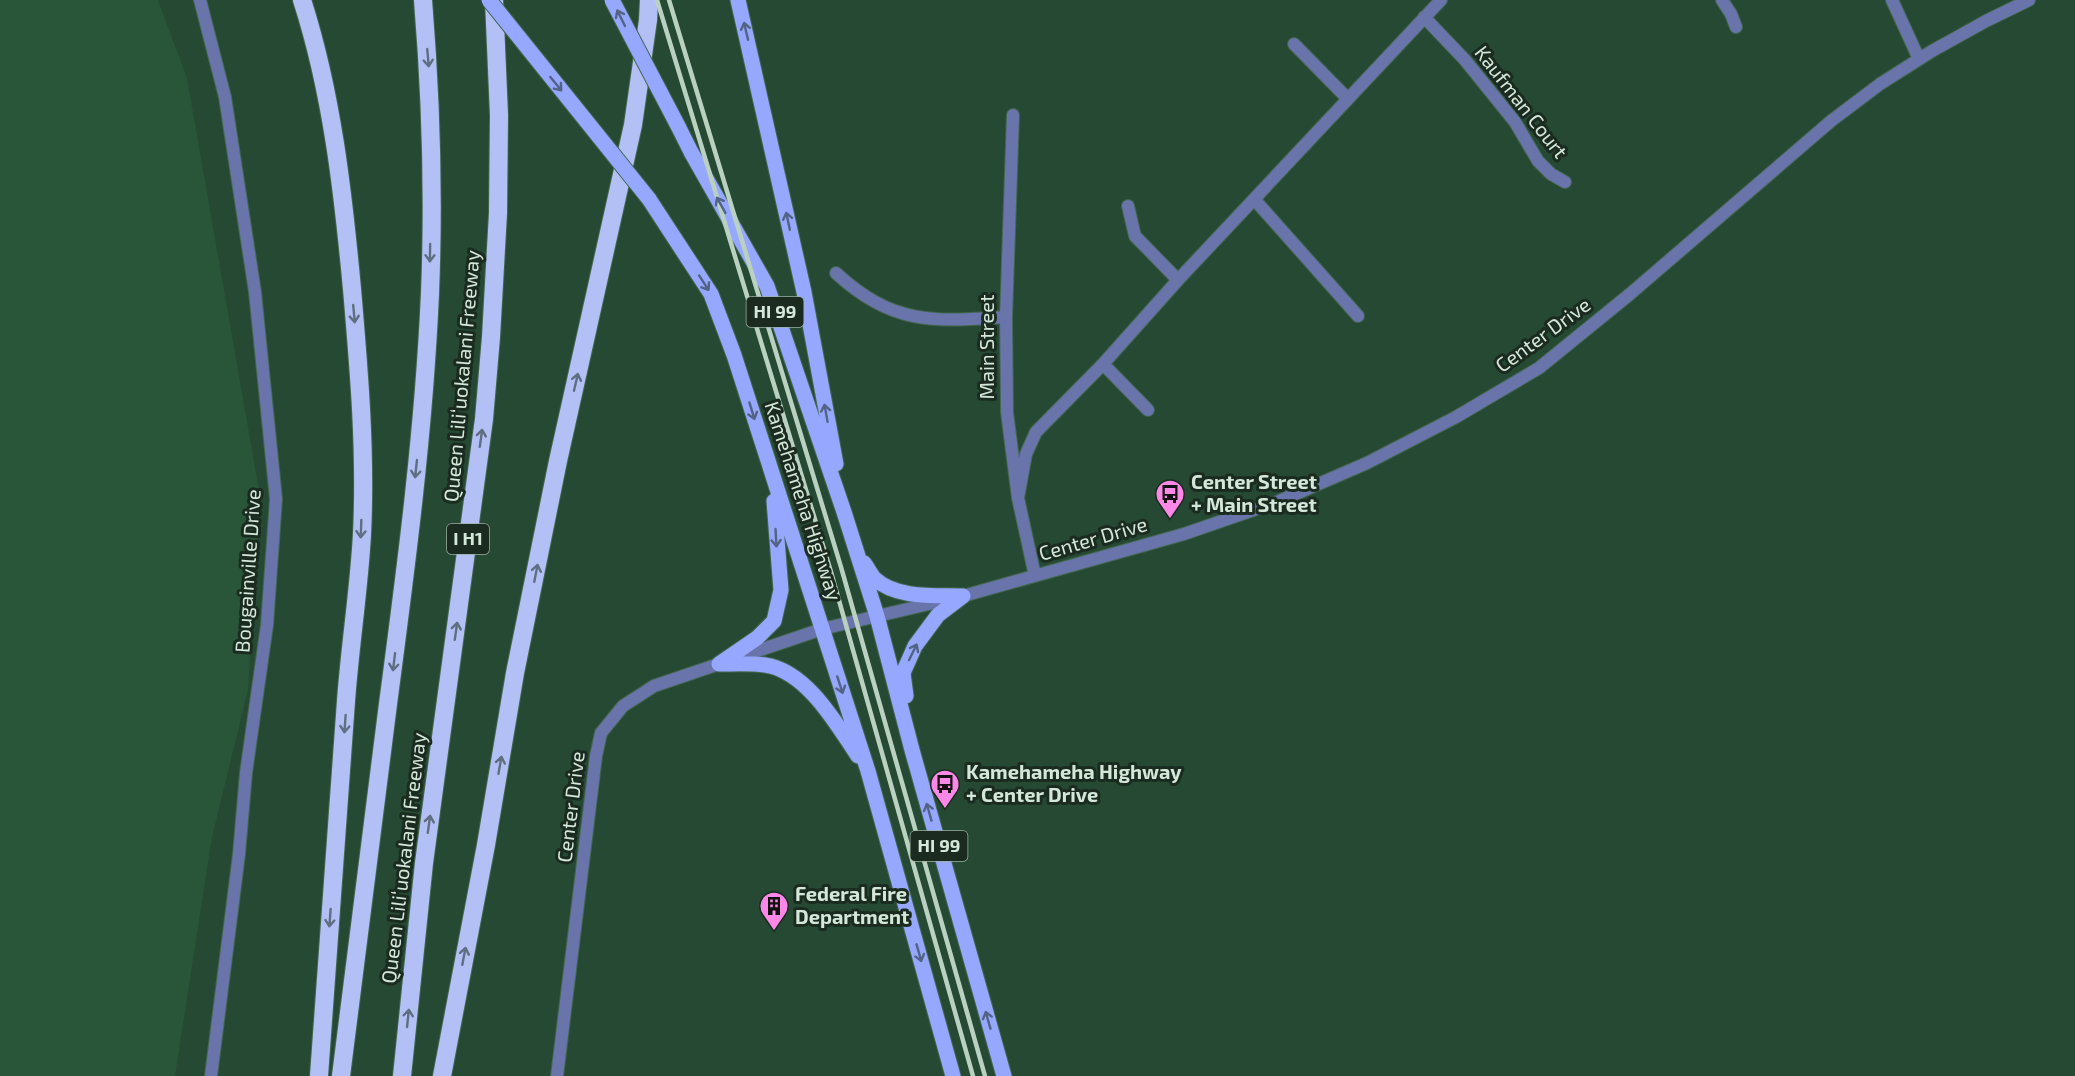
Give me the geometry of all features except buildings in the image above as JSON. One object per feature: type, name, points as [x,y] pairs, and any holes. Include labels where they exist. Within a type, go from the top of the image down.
[{"type":"highway","points":[[291,0],[308,59],[327,141],[349,255]]},
{"type":"highway","points":[[302,0],[334,134],[349,255],[360,394],[362,532],[348,680],[319,1076]]},
{"type":"highway","name":"Queen Liliʻuokalani Freeway","points":[[341,1076],[408,545],[422,410],[430,294],[432,189],[430,84],[423,0]]},
{"type":"highway","name":"Queen Liliʻuokalani Freeway","points":[[402,1076],[424,863],[484,419],[498,202],[499,115],[494,0]]},
{"type":"highway","points":[[442,1076],[486,845],[515,673],[558,461],[633,125],[648,20],[647,0]]},
{"type":"main road","name":"Kamehameha Highway","points":[[489,0],[648,199],[711,294],[735,356],[868,771],[953,1076]]},
{"type":"main road","name":"Kamehameha Highway","points":[[612,0],[691,152],[767,286],[858,554],[1004,1076]]},
{"type":"main road","points":[[738,0],[804,292],[844,512]]},
{"type":"main road","points":[[719,664],[757,638],[774,621],[781,590],[773,480]]},
{"type":"main road","points":[[858,554],[875,579],[895,590],[917,594],[963,596]]},
{"type":"main road","points":[[912,750],[903,673],[915,646],[938,615],[963,596]]},
{"type":"main road","points":[[719,664],[767,665],[793,676],[819,699],[868,771]]},
{"type":"street","name":"Bougainville Drive","points":[[200,0],[225,97],[255,292],[276,499],[267,625],[246,773],[211,1076]]},
{"type":"street","points":[[1018,498],[1026,454],[1036,432],[1103,364],[1178,280],[1441,0]]},
{"type":"street","points":[[1722,0],[1736,27]]},
{"type":"street","points":[[1892,0],[1919,59]]},
{"type":"street","name":"Center Drive","points":[[557,1076],[596,756],[601,733],[623,706],[654,686],[822,629],[963,596],[1184,534],[1277,502],[1367,463],[1465,412],[1539,368],[1630,294],[1831,121],[1880,84],[1986,21],[2029,0]]},
{"type":"street","name":"Kaufman Court","points":[[1424,17],[1465,60],[1515,122],[1538,161],[1551,174],[1565,182]]},
{"type":"street","points":[[1294,44],[1348,99]]},
{"type":"street","name":"Main Street","points":[[1013,115],[1006,317],[1007,412],[1018,498],[1035,576]]},
{"type":"street","points":[[1254,200],[1358,316]]},
{"type":"street","points":[[1128,206],[1135,236],[1178,280]]},
{"type":"street","points":[[836,273],[851,288],[869,300],[909,316],[951,321],[1006,317]]},
{"type":"street","points":[[1103,364],[1148,410]]},
{"type":"shaded area","points":[[0,0],[158,0],[187,78],[260,496],[248,690],[212,837],[175,1076],[0,1076]]},
{"type":"railway","points":[[657,0],[831,572],[973,1076]]},
{"type":"railway","points":[[669,0],[841,567],[985,1076]]},
{"type":"place","name":"Center Street + Main Street","points":[[1170,520]]},
{"type":"place","name":"Kamehameha Highway + Center Drive","points":[[945,810]]},
{"type":"place","name":"Federal Fire Department","points":[[774,932]]}]
